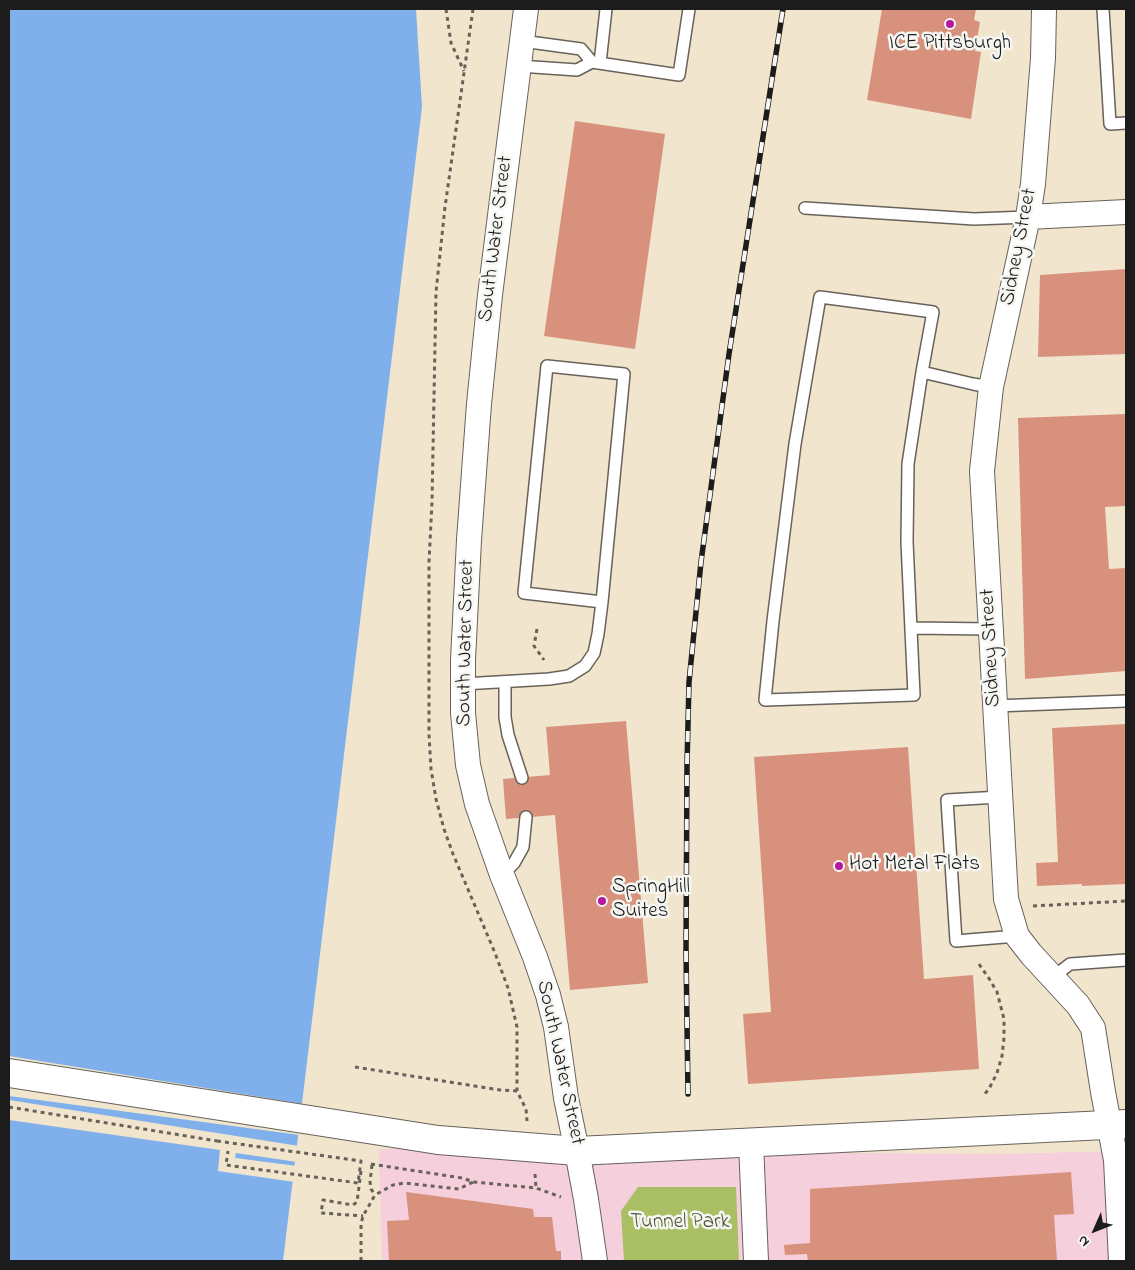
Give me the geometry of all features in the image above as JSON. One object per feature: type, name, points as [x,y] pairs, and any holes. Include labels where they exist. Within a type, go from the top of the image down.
[{"type":"main road","points":[[9,1073],[438,1140],[578,1151],[1118,1124]]},
{"type":"street","name":"South Water Street","points":[[526,9],[490,295],[479,404],[469,540],[463,660],[463,714],[468,765],[477,804],[502,875],[535,957],[548,995],[556,1027],[566,1098],[578,1151],[595,1261]]},
{"type":"street","name":"Sidney Street","points":[[1044,9],[1043,58],[1033,184],[1028,217],[991,387],[982,471],[1006,898],[1017,936],[1078,1005],[1094,1028],[1118,1124],[1116,1160],[1122,1261]]},
{"type":"street","points":[[1028,217],[1126,212]]},
{"type":"street","points":[[751,1143],[756,1261]]},
{"type":"lane","points":[[596,63],[606,9]]},
{"type":"lane","points":[[518,66],[577,70],[596,63],[680,75],[689,9]]},
{"type":"lane","points":[[1104,9],[1110,124],[1126,123]]},
{"type":"lane","points":[[522,41],[581,49],[596,63]]},
{"type":"lane","points":[[804,208],[974,219],[1028,217]]},
{"type":"lane","points":[[820,297],[933,312],[922,372],[908,464],[907,542],[914,695],[765,700],[795,444],[820,297]]},
{"type":"lane","points":[[463,684],[550,679],[569,676],[585,666],[594,653],[602,602],[624,374],[546,366],[524,594],[602,602]]},
{"type":"lane","points":[[922,372],[991,387]]},
{"type":"lane","points":[[911,628],[991,629]]},
{"type":"lane","points":[[505,682],[505,717],[508,735],[522,778]]},
{"type":"lane","points":[[995,706],[1126,701]]},
{"type":"lane","points":[[1000,796],[947,800],[956,940],[1017,936]]},
{"type":"lane","points":[[502,875],[514,863],[524,847],[526,817]]},
{"type":"lane","points":[[1054,977],[1070,964],[1126,960]]},
{"type":"path","points":[[446,9],[451,43],[465,72]]},
{"type":"path","points":[[537,630],[534,646],[544,660]]},
{"type":"path","points":[[1032,906],[1126,901]]},
{"type":"path","points":[[979,964],[996,992],[1004,1019],[1002,1056],[997,1073],[983,1096]]},
{"type":"path","points":[[355,1067],[500,1090],[517,1091],[526,1109]]},
{"type":"path","points":[[9,1107],[217,1141],[361,1161],[358,1183],[226,1165],[228,1151]]},
{"type":"path","points":[[375,1195],[371,1189],[370,1182],[372,1165],[462,1178],[474,1182],[536,1188],[565,1199]]},
{"type":"path","points":[[361,1171],[356,1202],[353,1205],[323,1200],[322,1213],[363,1216]]},
{"type":"path","points":[[536,1176],[536,1188]]},
{"type":"path","points":[[361,1261],[361,1224],[363,1216],[375,1195],[393,1185],[404,1183],[459,1189],[474,1182]]},
{"type":"shaded area","points":[[531,1146],[577,1151],[995,1154],[1126,1151],[1126,1261],[382,1261],[379,1149]]},
{"type":"green space","name":"Tunnel Park","points":[[638,1187],[736,1187],[739,1261],[624,1261],[621,1211]]},
{"type":"water","points":[[9,9],[416,9],[422,107],[283,1261],[9,1261]]},
{"type":"pier","points":[[9,1056],[304,1104],[300,1135],[9,1096]]},
{"type":"pier","points":[[9,1100],[299,1146],[297,1162],[236,1153],[235,1158],[297,1166],[295,1182],[218,1171],[220,1150],[9,1120]]},
{"type":"building","points":[[882,9],[976,9],[974,20],[980,22],[975,51],[981,52],[971,119],[867,100]]},
{"type":"building","points":[[575,121],[665,134],[635,349],[544,336]]},
{"type":"building","points":[[1126,269],[1126,354],[1038,357],[1040,275]]},
{"type":"building","points":[[1126,414],[1126,506],[1105,507],[1109,569],[1126,568],[1126,671],[1025,679],[1018,418]]},
{"type":"building","name":"SpringHill Suites","points":[[626,721],[648,983],[570,990],[555,815],[506,819],[503,779],[550,775],[546,727]]},
{"type":"building","points":[[1126,724],[1126,884],[1037,886],[1036,863],[1058,862],[1052,728]]},
{"type":"building","name":"Hot Metal Flats","points":[[908,747],[924,979],[973,975],[979,1069],[748,1084],[743,1014],[771,1012],[754,757]]},
{"type":"building","points":[[1071,1172],[1074,1214],[1054,1215],[1057,1261],[808,1261],[807,1254],[785,1255],[784,1245],[810,1243],[810,1189]]},
{"type":"building","points":[[406,1192],[533,1209],[534,1217],[552,1217],[556,1251],[561,1251],[561,1261],[389,1261],[387,1221],[409,1220]]},
{"type":"railway","points":[[688,1094],[686,952],[689,682],[701,562],[729,354],[783,9]]},
{"type":"place","name":"ICE Pittsburgh","points":[[950,24]]},
{"type":"place","name":"Hot Metal Flats","points":[[839,866]]},
{"type":"place","name":"SpringHill Suites","points":[[602,901]]}]
